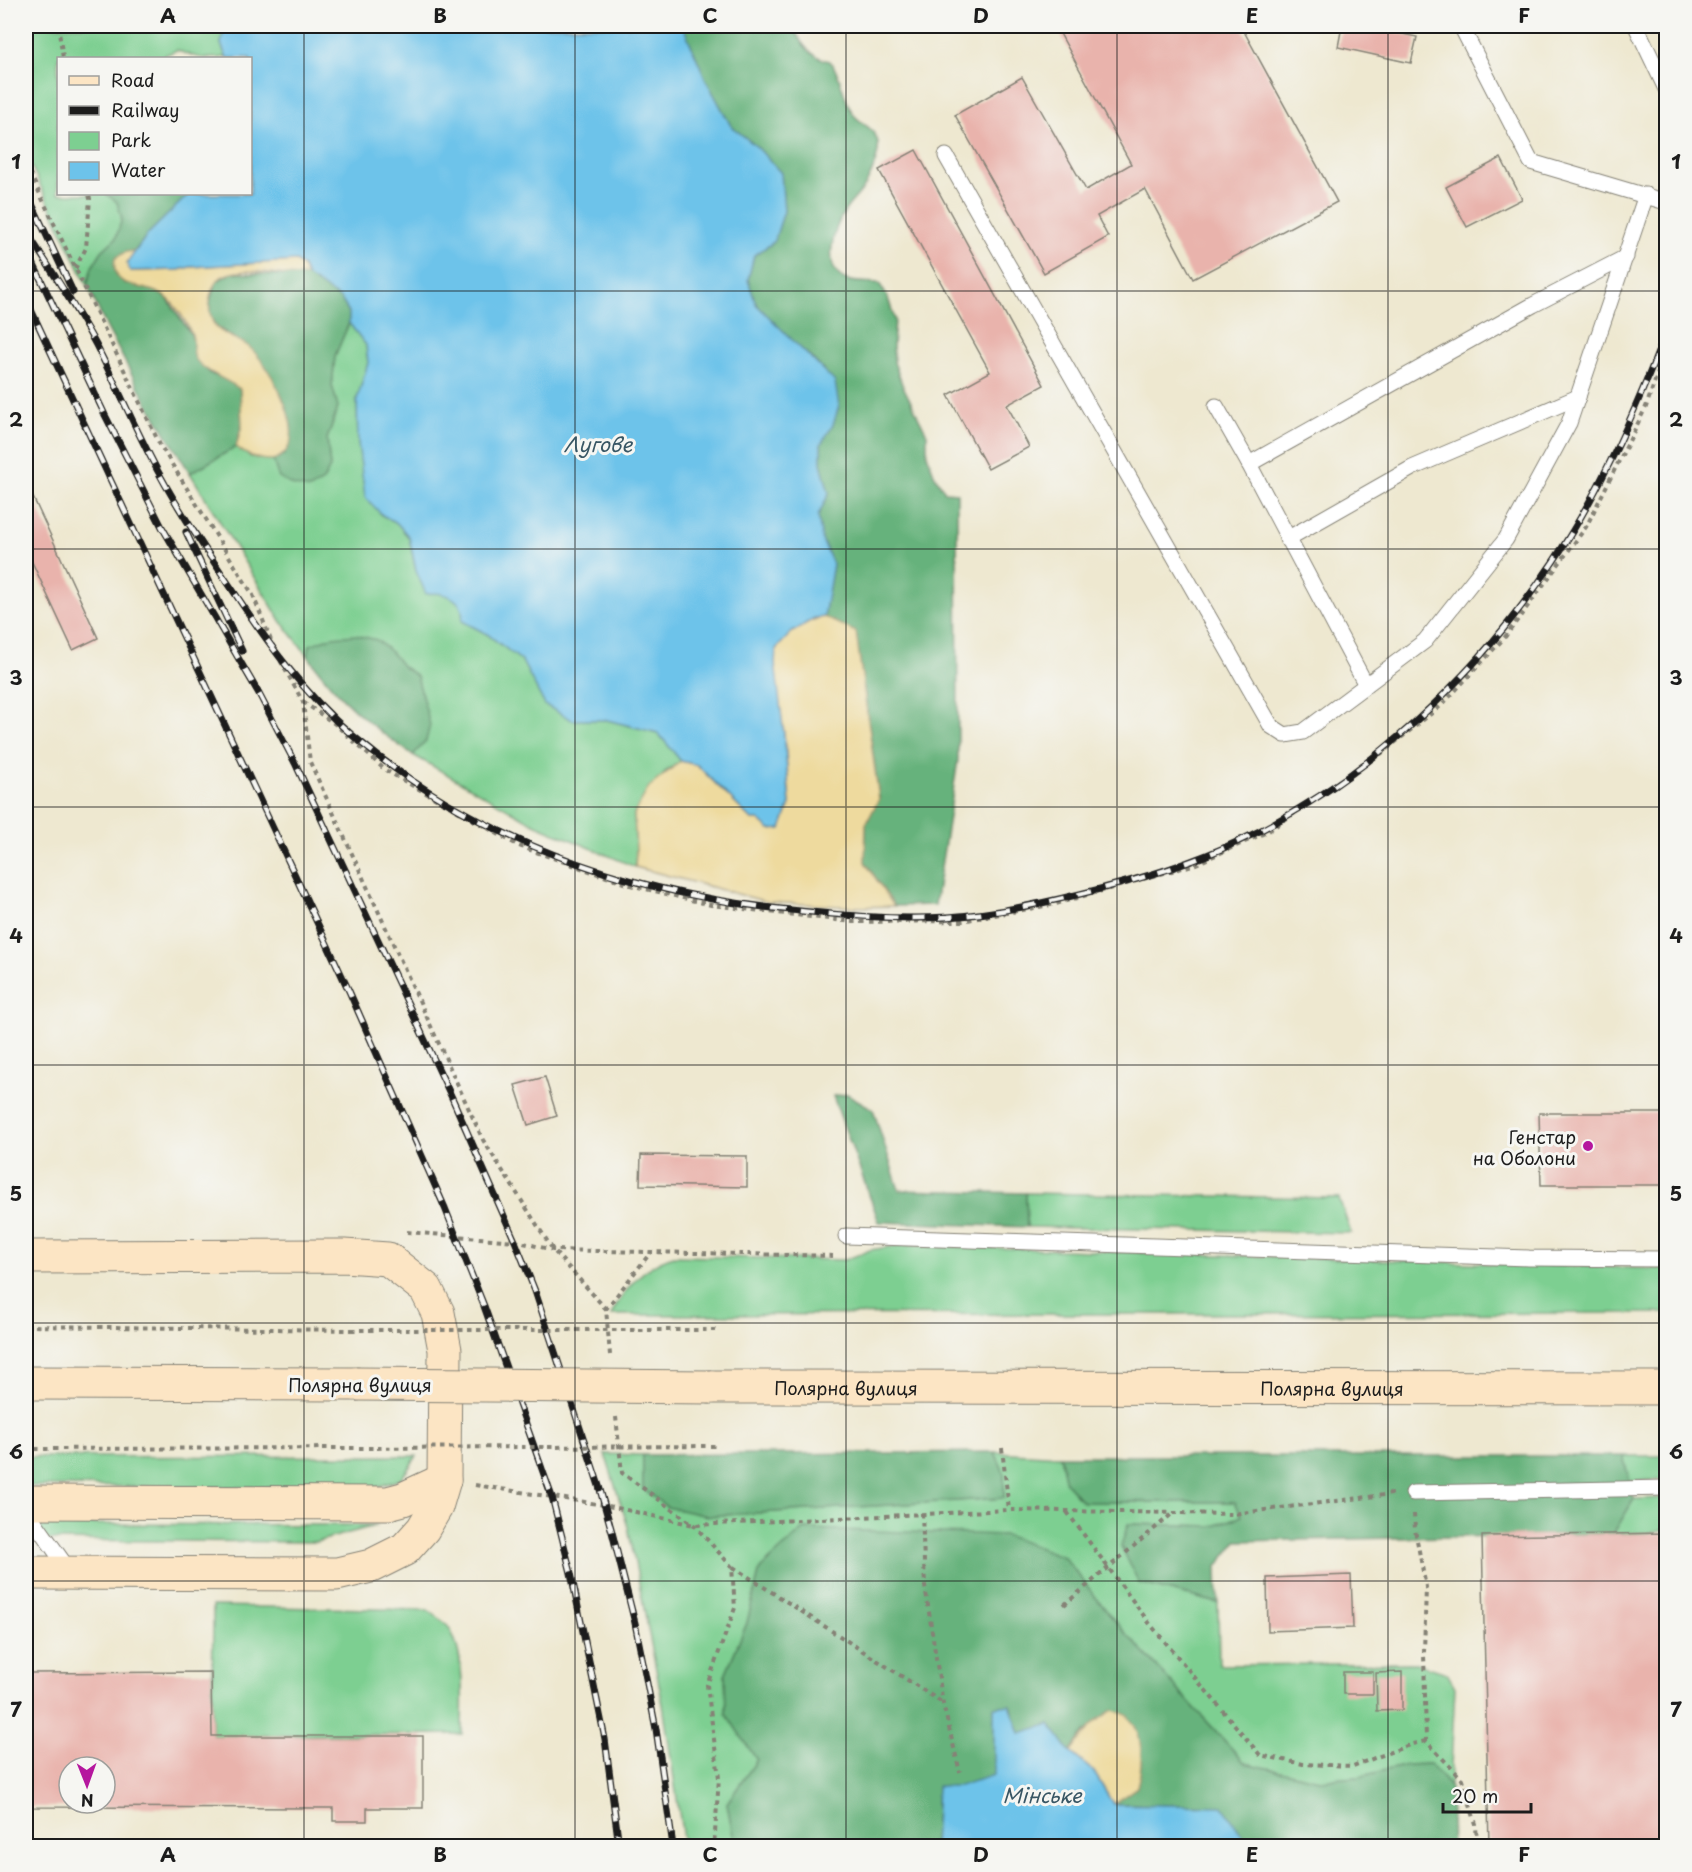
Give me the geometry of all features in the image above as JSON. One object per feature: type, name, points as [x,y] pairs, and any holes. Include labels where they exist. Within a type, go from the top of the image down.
[{"type":"main road","points":[[26,1257],[344,1256],[393,1245],[426,1288],[438,1312],[445,1350],[444,1480],[436,1507],[423,1529],[405,1549],[370,1566],[337,1574],[26,1573]]},
{"type":"main road","name":"Полярна вулиця","points":[[26,1383],[711,1387],[1666,1388]]},
{"type":"main road","points":[[26,1502],[388,1503],[403,1499],[444,1480]]},
{"type":"lane","points":[[1461,26],[1531,162],[1666,202]]},
{"type":"lane","points":[[1636,26],[1666,89]]},
{"type":"lane","points":[[946,156],[1271,726],[1285,735],[1303,732],[1425,641],[1506,539],[1569,423],[1646,195]]},
{"type":"lane","points":[[1249,464],[1533,304],[1626,257]]},
{"type":"lane","points":[[1287,539],[1412,468],[1578,397]]},
{"type":"lane","points":[[1216,406],[1366,685]]},
{"type":"lane","points":[[846,1236],[1528,1258],[1666,1258]]},
{"type":"lane","points":[[1413,1493],[1666,1488]]},
{"type":"lane","points":[[26,1510],[71,1573]]},
{"type":"path","points":[[58,26],[63,57]]},
{"type":"path","points":[[26,165],[160,445],[253,595],[276,653],[303,702],[310,762],[483,1140],[553,1250],[606,1309]]},
{"type":"path","points":[[75,269],[86,248],[89,195]]},
{"type":"path","points":[[303,702],[335,724],[385,770],[519,846],[626,884],[711,905],[854,922],[962,921],[1056,904],[1196,864],[1267,832],[1382,753],[1442,705],[1505,637],[1586,527],[1646,407],[1666,349]]},
{"type":"path","points":[[393,1245],[515,1241],[553,1250],[846,1256]]},
{"type":"path","points":[[26,1326],[351,1330],[716,1330]]},
{"type":"path","points":[[26,1449],[715,1446]]},
{"type":"path","points":[[1002,1448],[1009,1509]]},
{"type":"path","points":[[444,1480],[604,1505],[694,1525],[1009,1509],[1233,1514],[1393,1494]]},
{"type":"path","points":[[1413,1493],[1415,1530],[1426,1587],[1424,1652],[1426,1741],[1462,1779],[1476,1824],[1477,1846]]},
{"type":"path","points":[[1066,1511],[1150,1624],[1260,1755],[1303,1764],[1353,1766],[1426,1741]]},
{"type":"path","points":[[922,1513],[926,1586],[943,1704],[960,1772]]},
{"type":"path","points":[[1064,1605],[1173,1513]]},
{"type":"path","points":[[694,1525],[732,1567],[943,1704]]},
{"type":"path","points":[[714,1846],[719,1778],[707,1685],[735,1608],[732,1567]]},
{"type":"green space","points":[[26,26],[225,26],[221,44],[226,57],[197,57],[177,50],[164,57],[57,57],[57,195],[107,195],[117,202],[122,219],[116,238],[102,251],[92,267],[87,285],[26,155]]},
{"type":"green space","points":[[683,26],[793,26],[807,49],[830,61],[838,74],[850,109],[874,133],[878,142],[877,157],[869,178],[845,211],[837,228],[832,259],[839,275],[850,281],[879,283],[888,298],[895,320],[894,362],[902,384],[927,434],[927,454],[934,474],[945,492],[957,493],[958,760],[935,905],[894,906],[865,862],[866,824],[879,798],[856,633],[824,617],[833,564],[822,540],[818,516],[829,493],[821,463],[821,443],[833,425],[835,383],[756,304],[748,280],[754,255],[774,242],[784,211],[781,173],[757,147],[731,126],[706,80]]},
{"type":"green space","points":[[107,195],[188,195],[147,235],[135,251],[126,252],[124,283],[154,290],[167,298],[192,336],[195,358],[211,374],[229,380],[240,389],[242,425],[236,447],[190,473],[148,405],[87,285],[92,267],[102,251],[116,238],[122,219],[117,202]]},
{"type":"green space","points":[[231,273],[307,276],[341,299],[349,312],[349,323],[335,356],[332,386],[338,407],[327,439],[330,467],[323,481],[310,489],[294,486],[279,478],[273,460],[285,454],[291,427],[287,411],[278,390],[248,347],[215,326],[209,311],[217,281]]},
{"type":"green space","points":[[349,323],[366,345],[368,363],[357,399],[358,443],[381,515],[397,523],[409,538],[416,571],[437,592],[450,595],[459,603],[464,614],[463,621],[487,634],[522,661],[545,705],[572,720],[607,720],[658,733],[681,761],[666,771],[634,814],[635,867],[534,824],[413,755],[426,741],[425,709],[417,676],[403,667],[391,652],[310,645],[308,656],[279,618],[190,473],[236,447],[251,457],[273,460],[279,478],[330,467],[327,439],[338,407],[332,386],[335,356]]},
{"type":"green space","points":[[356,635],[377,640],[403,667],[417,676],[430,725],[426,741],[413,755],[356,711],[308,656],[310,645],[331,637]]},
{"type":"green space","points":[[847,1094],[873,1109],[899,1190],[1026,1193],[1027,1227],[879,1222],[833,1096]]},
{"type":"green space","points":[[1026,1193],[1339,1198],[1351,1233],[1027,1227]]},
{"type":"green space","points":[[901,1245],[1666,1269],[1666,1313],[611,1315],[636,1278],[653,1265],[674,1256],[845,1260],[870,1250]]},
{"type":"green space","points":[[995,1452],[1060,1456],[1066,1483],[1083,1502],[1235,1502],[1242,1516],[1214,1526],[1128,1524],[1139,1583],[1218,1603],[1219,1665],[1416,1663],[1447,1673],[1455,1687],[1450,1787],[1430,1764],[1407,1765],[1358,1777],[1319,1780],[1245,1763],[1113,1619],[1064,1557],[760,1569],[747,1623],[725,1675],[727,1714],[757,1760],[727,1803],[735,1846],[684,1846],[663,1705],[628,1527],[605,1454],[643,1455],[643,1489],[707,1516],[1004,1498],[1004,1473]]},
{"type":"green space","points":[[995,1452],[1004,1473],[1004,1498],[707,1516],[667,1507],[643,1489],[643,1455]]},
{"type":"green space","points":[[417,1456],[401,1479],[374,1488],[26,1486],[26,1457]]},
{"type":"green space","points":[[1060,1456],[1623,1456],[1634,1499],[1613,1534],[1237,1541],[1217,1566],[1218,1603],[1139,1583],[1121,1546],[1128,1524],[1214,1526],[1242,1516],[1235,1502],[1083,1502],[1066,1483]]},
{"type":"green space","points":[[1623,1456],[1666,1456],[1666,1480],[1629,1481]]},
{"type":"green space","points":[[1666,1498],[1666,1529],[1648,1533],[1613,1534],[1634,1499]]},
{"type":"green space","points":[[26,1524],[378,1525],[316,1542],[26,1540]]},
{"type":"green space","points":[[804,1529],[1005,1535],[1064,1557],[1113,1619],[1245,1763],[1319,1780],[1358,1777],[1407,1765],[1430,1764],[1450,1787],[1452,1846],[1249,1846],[1222,1806],[1113,1804],[1137,1787],[1139,1741],[1125,1715],[1085,1731],[1070,1752],[1050,1724],[1020,1734],[1011,1705],[994,1707],[995,1776],[959,1787],[937,1787],[934,1846],[735,1846],[727,1803],[757,1760],[726,1714],[725,1675],[747,1623],[760,1569]]},
{"type":"green space","points":[[213,1606],[428,1610],[447,1625],[458,1652],[462,1679],[462,1734],[212,1736]]},
{"type":"sand","points":[[135,251],[127,263],[130,271],[179,270],[190,267],[296,261],[303,267],[307,276],[248,271],[226,275],[218,280],[212,290],[210,302],[210,314],[217,328],[248,346],[256,354],[280,391],[290,420],[290,444],[285,453],[273,460],[260,459],[236,447],[242,425],[240,389],[209,371],[195,358],[190,330],[170,300],[158,292],[123,282],[118,277],[115,258],[126,252]]},
{"type":"sand","points":[[824,617],[856,632],[879,799],[866,824],[865,862],[894,906],[855,907],[768,902],[635,867],[634,814],[649,787],[681,761],[697,765],[752,820],[759,820],[770,830],[786,812],[790,803],[785,743],[775,679],[776,650],[790,634]]},
{"type":"sand","points":[[1113,1710],[1126,1715],[1137,1730],[1141,1759],[1137,1787],[1113,1804],[1094,1772],[1070,1752],[1094,1723]]},
{"type":"water","name":"Лугове","points":[[225,26],[683,26],[706,80],[731,126],[757,147],[781,173],[784,211],[774,242],[754,255],[748,280],[756,304],[835,382],[839,406],[833,425],[821,444],[821,463],[829,493],[818,516],[822,540],[833,564],[824,617],[814,618],[791,633],[776,649],[775,663],[790,804],[781,829],[770,830],[759,820],[752,820],[697,765],[681,761],[658,733],[607,720],[572,720],[545,705],[522,661],[487,634],[462,621],[461,607],[453,598],[447,595],[426,594],[416,571],[409,537],[397,523],[382,515],[365,497],[358,443],[357,399],[368,363],[366,345],[349,323],[349,312],[341,299],[307,276],[303,267],[296,261],[190,267],[179,270],[130,271],[127,263],[147,235],[188,195],[252,195],[252,57],[227,57],[221,44]]},
{"type":"water","name":"Мінське","points":[[1010,1705],[1020,1733],[1050,1724],[1070,1752],[1094,1772],[1113,1804],[1223,1806],[1249,1846],[934,1846],[937,1786],[959,1786],[994,1775],[994,1707]]},
{"type":"building","points":[[1056,26],[1241,26],[1337,202],[1193,279],[1145,189],[1097,216],[1108,237],[1044,273],[955,115],[1022,77],[1086,190],[1131,164]]},
{"type":"building","points":[[1342,26],[1365,26],[1417,37],[1411,63],[1338,47]]},
{"type":"building","points":[[916,150],[1044,385],[1007,405],[1029,447],[988,469],[948,395],[990,372],[879,170]]},
{"type":"building","points":[[1501,158],[1522,199],[1467,227],[1446,187]]},
{"type":"building","points":[[26,482],[98,638],[73,650],[26,549]]},
{"type":"building","points":[[545,1077],[557,1116],[528,1125],[515,1085]]},
{"type":"building","points":[[1539,1113],[1666,1113],[1666,1185],[1541,1185]]},
{"type":"building","points":[[641,1155],[747,1156],[747,1187],[640,1185]]},
{"type":"building","points":[[1666,1533],[1666,1846],[1489,1846],[1482,1536]]},
{"type":"building","points":[[1351,1575],[1353,1628],[1268,1631],[1267,1578]]},
{"type":"building","points":[[211,1672],[212,1736],[423,1736],[423,1808],[367,1808],[367,1821],[333,1821],[333,1808],[117,1807],[117,1755],[57,1755],[57,1807],[26,1807],[26,1673]]},
{"type":"building","points":[[1343,1672],[1373,1672],[1373,1694],[1343,1694]]},
{"type":"building","points":[[1402,1672],[1402,1710],[1377,1711],[1376,1673]]},
{"type":"railway","points":[[26,191],[73,292]]},
{"type":"railway","points":[[26,231],[88,330],[159,473],[199,540],[287,666],[334,719],[352,735],[399,771],[448,803],[500,831],[608,874],[722,901],[864,916],[927,918],[981,914],[1047,902],[1161,872],[1220,850],[1286,817],[1374,757],[1453,685],[1489,646],[1553,562],[1602,479],[1642,392],[1666,332]]},
{"type":"railway","points":[[26,248],[105,415],[162,527],[258,692],[296,765],[453,1100],[515,1241],[535,1291],[612,1532],[635,1623],[656,1729],[673,1846]]},
{"type":"railway","points":[[26,299],[349,991],[445,1208],[484,1306],[552,1497],[571,1573],[605,1739],[619,1846]]},
{"type":"railway","points":[[186,532],[242,651]]},
{"type":"place","name":"Генстар на Оболони","points":[[1588,1146]]}]
